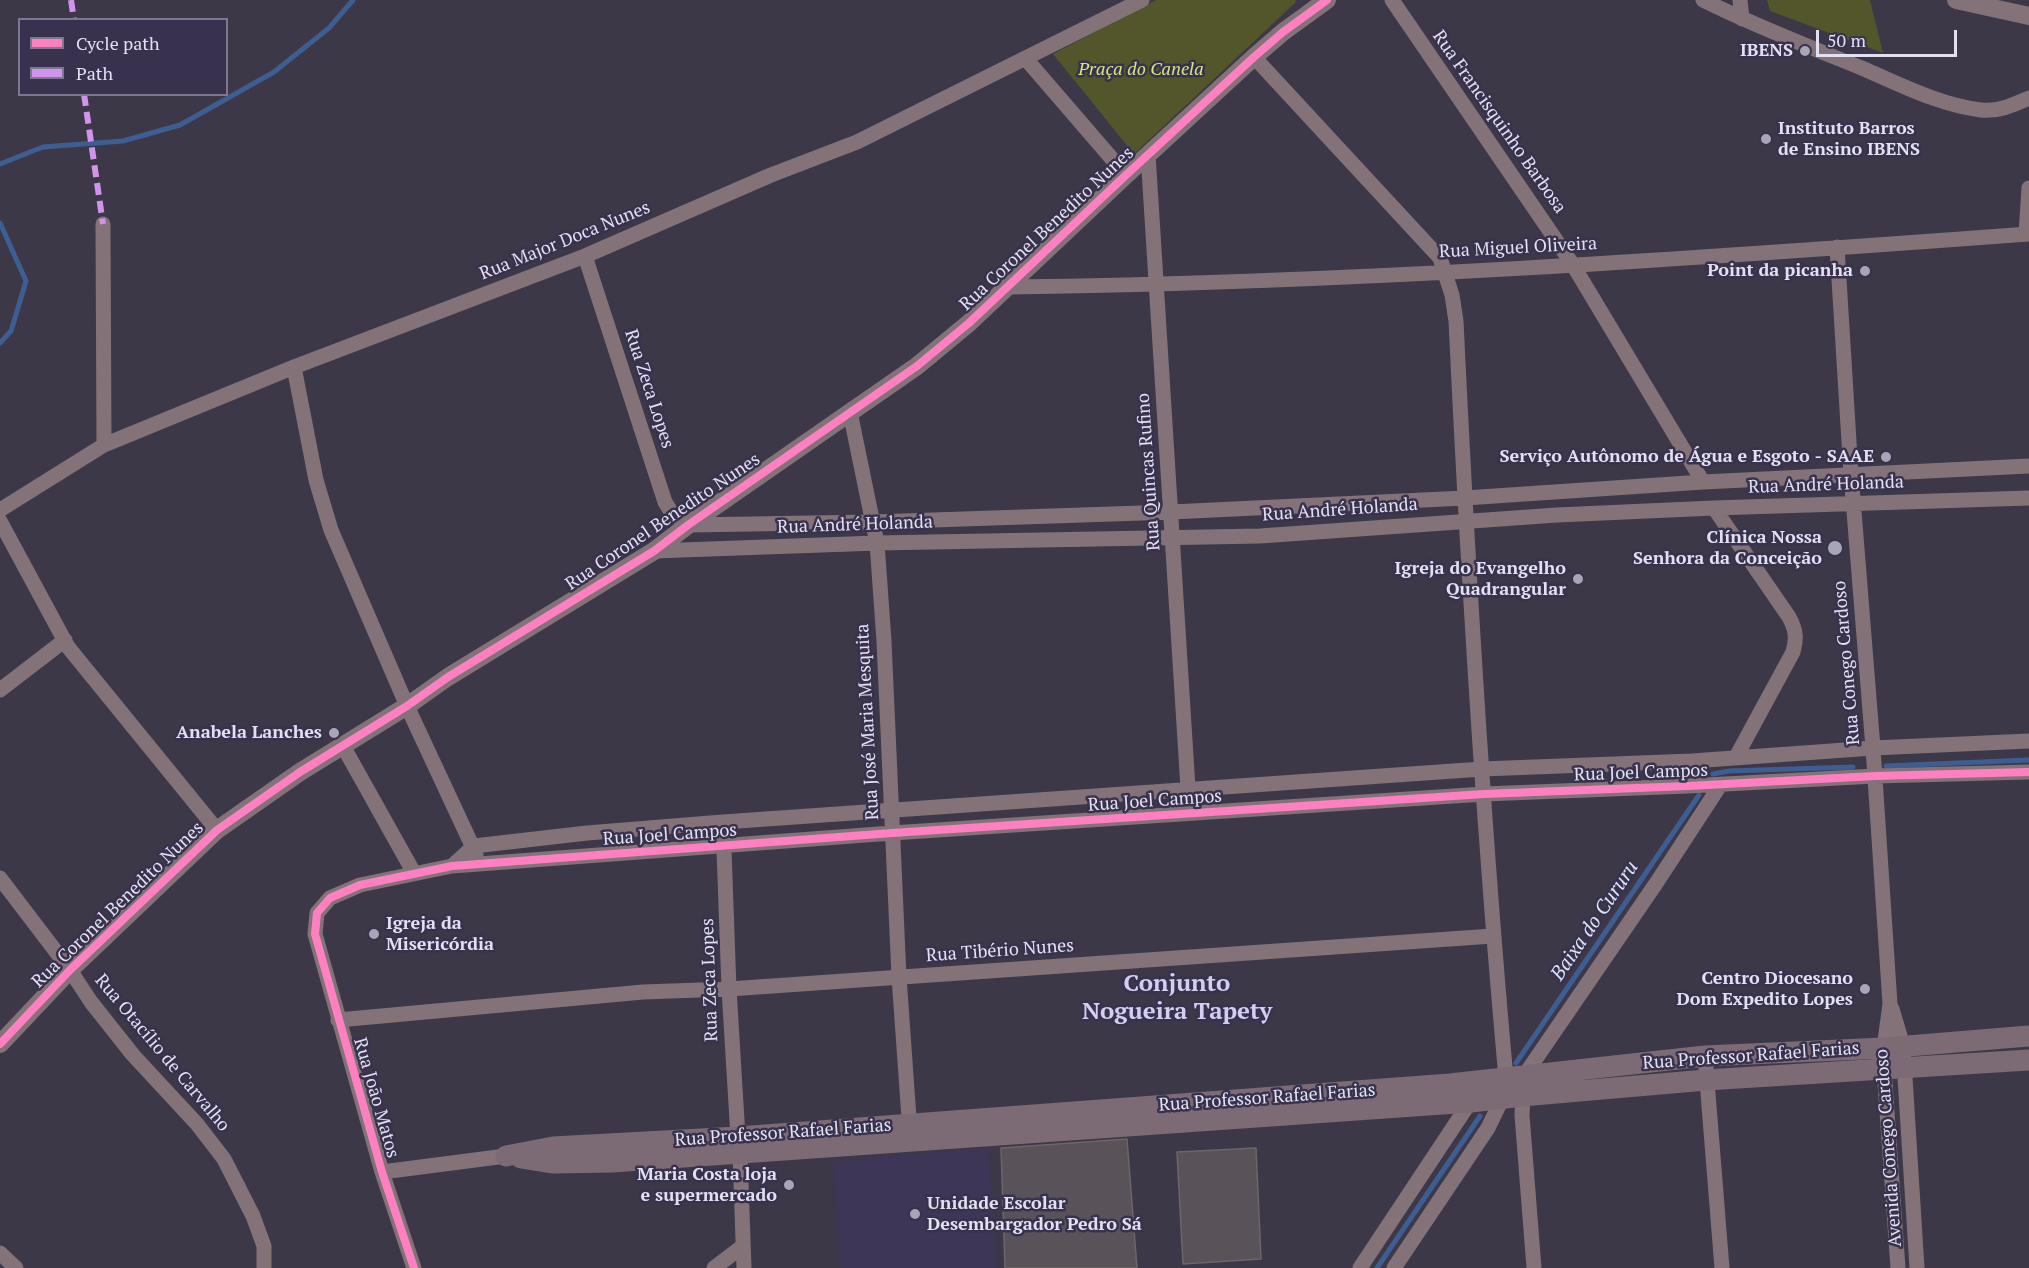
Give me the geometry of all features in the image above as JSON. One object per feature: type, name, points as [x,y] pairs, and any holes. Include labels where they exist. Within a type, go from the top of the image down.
[{"type":"main road","name":"Rua Professor Rafael Farias","points":[[910,1133],[1483,1081],[1513,1087],[1706,1080],[1894,1057],[2029,1036]]},
{"type":"main road","name":"Rua Professor Rafael Farias","points":[[506,1156],[554,1147],[739,1145],[910,1133],[1471,1102],[1513,1087],[1705,1056],[2029,1060]]},
{"type":"street","name":"Rua Major Doca Nunes","points":[[0,510],[104,445],[294,367],[585,256],[771,175],[857,142],[1142,0]]},
{"type":"street","name":"Rua Francisquinho Barbosa","points":[[1392,0],[1574,265],[1703,482]]},
{"type":"street","points":[[1703,0],[1742,19],[1957,106],[1983,110],[2008,108],[2029,98]]},
{"type":"street","points":[[1740,0],[1742,19]]},
{"type":"street","points":[[1956,0],[2029,16]]},
{"type":"street","name":"Rua Coronel Benedito Nunes","points":[[0,1044],[70,970],[217,830],[300,772],[407,706],[448,676],[654,551],[917,366],[1009,287],[1148,154],[1317,3]]},
{"type":"street","points":[[1254,57],[1440,258],[1452,296],[1456,321],[1466,520],[1493,936],[1534,1268]]},
{"type":"street","points":[[1026,59],[1126,175]]},
{"type":"street","name":"Rua Quincas Rufino","points":[[1148,154],[1188,788]]},
{"type":"street","points":[[2027,234],[2029,188]]},
{"type":"street","points":[[103,224],[104,445]]},
{"type":"street","name":"Rua Miguel Oliveira","points":[[1009,287],[1156,285],[1445,272],[2027,234]]},
{"type":"street","name":"Rua Conego Cardoso","points":[[1837,247],[1851,474],[1874,748],[1890,1004]]},
{"type":"street","name":"Rua Zeca Lopes","points":[[585,256],[665,502],[673,515],[688,525]]},
{"type":"street","points":[[294,367],[316,480],[331,530],[407,706],[474,846],[479,865]]},
{"type":"street","name":"Rua José Maria Mesquita","points":[[850,412],[877,543],[884,641],[899,977],[910,1133]]},
{"type":"street","name":"Rua André Holanda","points":[[688,525],[874,522],[1171,512],[2029,466]]},
{"type":"street","name":"Rua André Holanda","points":[[654,551],[877,543],[1260,536],[1466,520],[1714,508],[2029,498]]},
{"type":"street","points":[[1714,508],[1796,630],[1793,652],[1736,757]]},
{"type":"street","points":[[0,521],[64,640],[217,830]]},
{"type":"street","points":[[0,690],[64,640]]},
{"type":"street","name":"Rua Joel Campos","points":[[474,846],[587,833],[723,822],[1482,768],[1692,761],[1874,748],[2029,741]]},
{"type":"street","points":[[343,746],[414,873]]},
{"type":"street","points":[[1688,786],[1692,761]]},
{"type":"street","name":"Rua Joel Campos","points":[[315,934],[317,913],[330,898],[360,885],[452,866],[892,833],[1484,794],[1875,776],[2029,772]]},
{"type":"street","points":[[1394,1268],[1480,1141],[1513,1087],[1657,882],[1721,784]]},
{"type":"street","name":"Rua Zeca Lopes","points":[[723,822],[729,989],[744,1268]]},
{"type":"street","points":[[452,866],[474,846]]},
{"type":"street","name":"Rua Otacílio de Carvalho","points":[[0,878],[133,1055],[197,1124],[224,1159],[253,1216],[264,1246],[264,1268]]},
{"type":"street","name":"Rua João Matos","points":[[315,934],[382,1172],[414,1268]]},
{"type":"street","name":"Rua Tibério Nunes","points":[[338,1020],[642,992],[729,989],[1493,936]]},
{"type":"street","name":"Avenida Conego Cardoso","points":[[1890,1004],[1917,1268]]},
{"type":"street","points":[[1705,1056],[1722,1268]]},
{"type":"street","name":"Avenida Conego Cardoso","points":[[1894,1057],[1898,1268]]},
{"type":"street","points":[[1360,1268],[1483,1081]]},
{"type":"street","name":"Rua Professor Rafael Farias","points":[[382,1172],[506,1156]]},
{"type":"street","points":[[714,1268],[742,1246]]},
{"type":"street","points":[[0,1253],[16,1268]]},
{"type":"shaded area","name":"Unidade Escolar Desembargador Pedro Sá","points":[[988,1148],[997,1268],[841,1268],[833,1161]]},
{"type":"green space","name":"Praça do Canela","points":[[1156,0],[1295,0],[1296,2],[1134,154],[1053,54]]},
{"type":"green space","points":[[1767,0],[1870,0],[1883,53],[1770,11]]},
{"type":"building","points":[[1127,1139],[1137,1268],[1005,1268],[1001,1148]]},
{"type":"building","points":[[1256,1148],[1261,1259],[1183,1264],[1177,1152]]},
{"type":"waterway","points":[[0,164],[43,147],[123,141],[180,125],[274,72],[329,28],[353,0]]},
{"type":"waterway","points":[[0,223],[26,281],[11,331],[0,343]]},
{"type":"waterway","name":"Baixa do Cururu","points":[[1886,766],[2029,760]]},
{"type":"waterway","name":"Baixa do Cururu","points":[[1713,774],[1729,771],[1853,767]]},
{"type":"waterway","name":"Baixa do Cururu","points":[[1516,1063],[1699,795]]},
{"type":"waterway","name":"Baixa do Cururu","points":[[1377,1268],[1480,1116]]},
{"type":"marked path","points":[[71,0],[74,18]]},
{"type":"marked path","points":[[84,96],[103,224]]},
{"type":"cycle path","points":[[0,1044],[70,970],[217,830],[300,772],[407,706],[448,677],[654,551],[917,366],[969,323],[1254,57],[1283,32],[1327,0]]},
{"type":"cycle path","points":[[414,1268],[382,1172],[315,934],[317,913],[330,898],[360,885],[452,866],[892,833],[1484,794],[1875,776],[2029,772]]},
{"type":"place","name":"IBENS","points":[[1805,51]]},
{"type":"place","name":"Instituto Barros de Ensino IBENS","points":[[1766,139]]},
{"type":"place","name":"Point da picanha","points":[[1865,271]]},
{"type":"place","name":"Serviço Autônomo de Água e Esgoto - SAAE","points":[[1886,457]]},
{"type":"place","name":"Clínica Nossa Senhora da Conceição","points":[[1835,548]]},
{"type":"place","name":"Igreja do Evangelho Quadrangular","points":[[1578,579]]},
{"type":"place","name":"Anabela Lanches","points":[[334,733]]},
{"type":"place","name":"Igreja da Misericórdia","points":[[374,934]]},
{"type":"place","name":"Centro Diocesano Dom Expedito Lopes","points":[[1865,989]]},
{"type":"place","name":"Maria Costa loja e supermercado","points":[[789,1185]]},
{"type":"place","name":"Unidade Escolar Desembargador Pedro Sá","points":[[915,1214]]},
{"type":"district","name":"Conjunto Nogueira Tapety","points":[[1177,998]]}]
